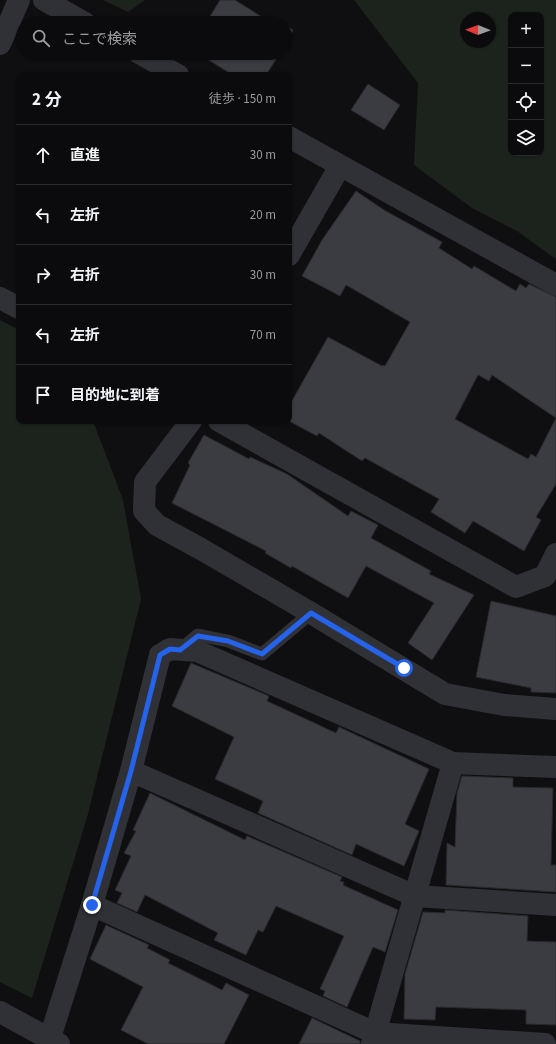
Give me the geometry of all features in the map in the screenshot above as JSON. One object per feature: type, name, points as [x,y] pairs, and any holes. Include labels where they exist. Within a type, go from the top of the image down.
[{"type":"street","points":[[0,44],[19,0]]},
{"type":"street","points":[[44,0],[73,16]]},
{"type":"street","points":[[151,60],[173,72]]},
{"type":"street","points":[[292,140],[556,286]]},
{"type":"street","points":[[292,250],[340,166]]},
{"type":"street","points":[[0,298],[16,306]]},
{"type":"street","points":[[189,424],[145,482],[144,511],[157,525],[311,613],[445,694],[504,705],[556,709]]},
{"type":"street","points":[[224,424],[516,587],[550,579],[556,554]]},
{"type":"street","points":[[0,1012],[52,1043],[131,771],[160,655],[170,649],[196,651],[453,763],[556,767]]},
{"type":"street","points":[[374,1038],[453,763]]},
{"type":"street","points":[[131,771],[415,896],[556,904]]},
{"type":"street","points":[[92,905],[374,1038],[545,1044]]},
{"type":"lane","points":[[180,650],[198,636],[228,641],[262,654],[311,613]]},
{"type":"shaded area","points":[[103,0],[145,0],[128,12]]},
{"type":"shaded area","points":[[354,0],[556,0],[556,259],[517,231],[472,208],[414,165],[418,83]]},
{"type":"shaded area","points":[[0,320],[16,328],[16,424],[94,424],[123,500],[141,599],[88,814],[32,998],[0,982]]},
{"type":"building","points":[[220,0],[235,0],[260,16],[210,16]]},
{"type":"building","points":[[208,60],[276,60],[268,72],[228,72]]},
{"type":"building","points":[[368,84],[400,105],[384,130],[351,110]]},
{"type":"building","points":[[356,191],[384,210],[442,242],[439,248],[472,269],[474,266],[516,291],[520,284],[526,288],[529,284],[556,297],[556,418],[556,484],[536,517],[541,520],[524,551],[473,521],[465,533],[431,512],[439,499],[365,458],[362,461],[319,433],[317,436],[292,423],[292,401],[328,337],[382,366],[385,366],[410,322],[346,285],[340,296],[302,276],[322,240]],"holes":[[[478,375],[489,381],[492,375],[556,418],[536,457],[531,454],[528,459],[455,419]]]},
{"type":"building","points":[[204,435],[249,459],[250,457],[287,474],[348,516],[351,511],[378,525],[371,538],[431,571],[429,574],[474,595],[432,660],[408,643],[434,603],[366,566],[348,598],[292,566],[291,568],[265,553],[266,551],[172,503],[190,465],[188,463]]},
{"type":"building","points":[[491,601],[556,616],[556,693],[531,692],[531,688],[476,677]]},
{"type":"building","points":[[191,663],[269,696],[267,701],[336,733],[339,727],[429,769],[405,824],[419,831],[404,866],[356,844],[352,855],[258,813],[263,801],[215,779],[234,737],[172,706]]},
{"type":"building","points":[[462,776],[513,778],[513,787],[553,788],[551,865],[556,865],[556,892],[446,885],[447,843],[455,847],[457,793]]},
{"type":"building","points":[[150,793],[245,840],[247,836],[342,877],[340,881],[344,882],[343,885],[398,910],[385,952],[373,947],[347,1007],[323,996],[325,991],[320,989],[344,936],[276,906],[263,932],[258,930],[246,955],[214,940],[218,933],[145,895],[137,912],[117,903],[122,893],[115,890],[131,856],[124,853],[136,831],[133,830]]},
{"type":"building","points":[[445,910],[528,916],[527,941],[556,942],[556,1025],[526,1024],[526,1010],[436,1007],[435,1020],[404,1019],[405,974],[423,912],[445,913]]},
{"type":"building","points":[[106,925],[149,945],[147,948],[170,960],[168,963],[222,990],[226,983],[249,995],[224,1044],[148,1044],[121,1030],[143,987],[90,959]]},
{"type":"building","points":[[312,1018],[360,1041],[360,1044],[299,1044]]},
{"type":"route","points":[[92,905],[131,771],[160,655],[170,649],[180,650],[198,636],[228,641],[262,654],[311,613],[404,668]]}]
